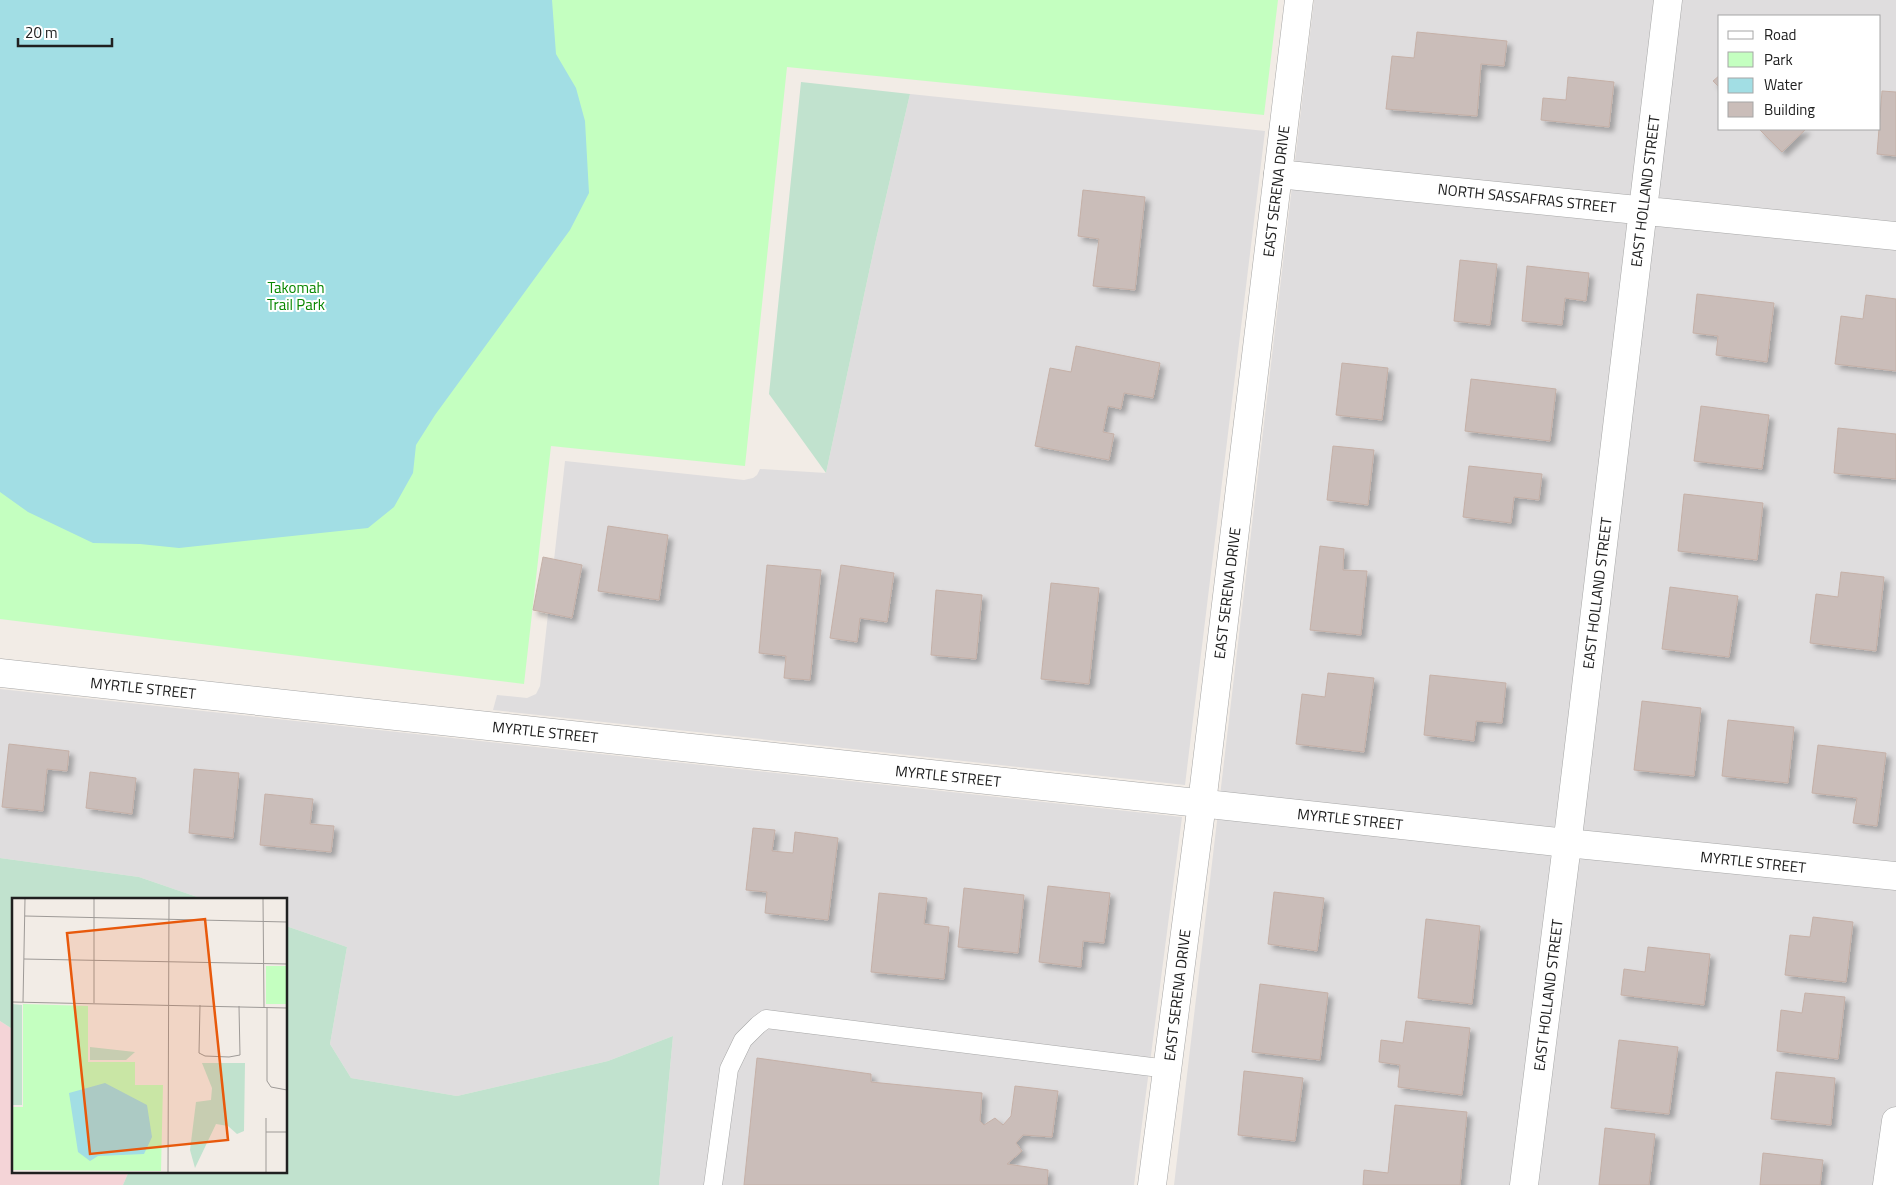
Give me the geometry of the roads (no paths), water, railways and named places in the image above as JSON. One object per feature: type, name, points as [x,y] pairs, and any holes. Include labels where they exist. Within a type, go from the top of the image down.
[{"type":"street","name":"EAST SERENA DRIVE","points":[[1152,1185],[1202,803],[1299,0]]},
{"type":"street","name":"EAST HOLLAND STREET","points":[[1524,1185],[1668,0]]},
{"type":"street","name":"NORTH SASSAFRAS STREET","points":[[1278,174],[1896,236]]},
{"type":"street","name":"MYRTLE STREET","points":[[0,673],[1567,843],[1896,876]]},
{"type":"street","points":[[1888,1185],[1896,1121]]},
{"type":"lane","points":[[713,1185],[729,1069],[743,1040],[766,1019],[1168,1069]]},
{"type":"water","points":[[0,0],[552,0],[556,54],[576,88],[585,121],[589,193],[570,230],[435,415],[416,445],[413,473],[394,507],[368,528],[179,548],[140,544],[93,543],[28,512],[0,492]]},
{"type":"park label","name":"Takomah Trail Park","points":[[296,296]]}]
